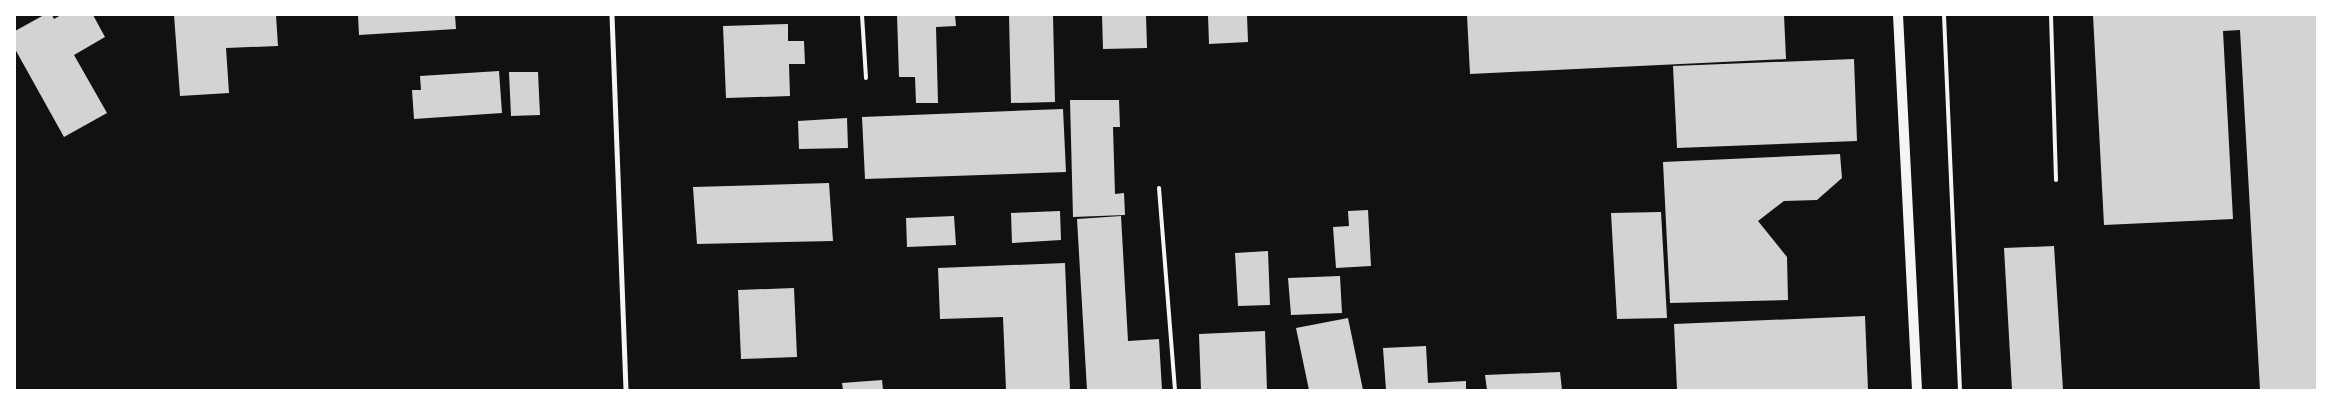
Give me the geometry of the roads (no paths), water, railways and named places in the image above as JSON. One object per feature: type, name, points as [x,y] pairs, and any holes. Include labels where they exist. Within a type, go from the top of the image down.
[{"type":"main road","points":[[1898,15],[1917,390]]},
{"type":"street","points":[[612,15],[626,390]]},
{"type":"lane","points":[[862,15],[866,78]]},
{"type":"lane","points":[[1944,15],[1960,390]]},
{"type":"lane","points":[[2052,15],[2056,180]]},
{"type":"lane","points":[[1160,188],[1175,390]]}]
